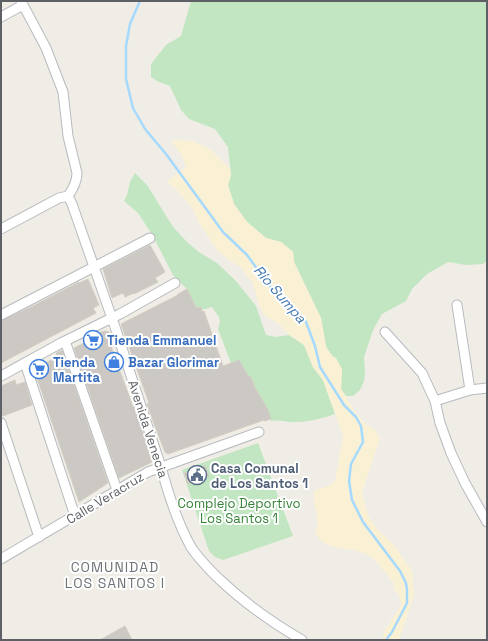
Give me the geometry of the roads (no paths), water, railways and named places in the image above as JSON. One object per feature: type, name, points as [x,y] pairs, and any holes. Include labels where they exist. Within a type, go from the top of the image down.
[{"type":"street","points":[[1,17],[22,3],[46,48],[63,92],[68,136],[77,173],[75,185],[68,196],[59,198],[1,229]]},
{"type":"street","name":"Avenida Venecia","points":[[68,196],[112,318],[162,467],[164,480],[181,527],[192,548],[207,566],[250,606],[302,640]]},
{"type":"street","points":[[1,315],[150,238]]},
{"type":"street","points":[[1,376],[175,283]]},
{"type":"street","points":[[457,305],[470,390]]},
{"type":"street","points":[[385,332],[422,373],[435,401],[440,423],[451,453],[465,483],[487,522]]},
{"type":"street","points":[[65,341],[117,490]]},
{"type":"street","points":[[25,363],[75,516]]},
{"type":"street","points":[[435,401],[470,390],[487,388]]},
{"type":"street","points":[[1,423],[39,537]]},
{"type":"street","name":"Calle Veracruz","points":[[1,559],[148,472],[259,432]]},
{"type":"waterway","name":"Río Sumpa","points":[[140,1],[130,24],[126,46],[126,79],[133,108],[145,129],[166,154],[223,232],[247,255],[268,284],[306,322],[315,346],[320,367],[344,405],[356,417],[361,426],[363,442],[351,464],[349,481],[352,500],[363,522],[400,571],[406,583],[407,590],[407,603],[392,632],[386,640]]},
{"type":"place","name":"Tienda Emmanuel","points":[[93,340]]},
{"type":"place","name":"Bazar Glorimar","points":[[114,362]]},
{"type":"place","name":"Tienda Martita","points":[[39,369]]},
{"type":"place","name":"Casa Comunal de Los Santos 1","points":[[197,475]]},
{"type":"district","name":"COMUNIDAD LOS SANTOS I","points":[[115,576]]},
{"type":"park label","name":"Complejo Deportivo Los Santos 1","points":[[239,510]]}]
